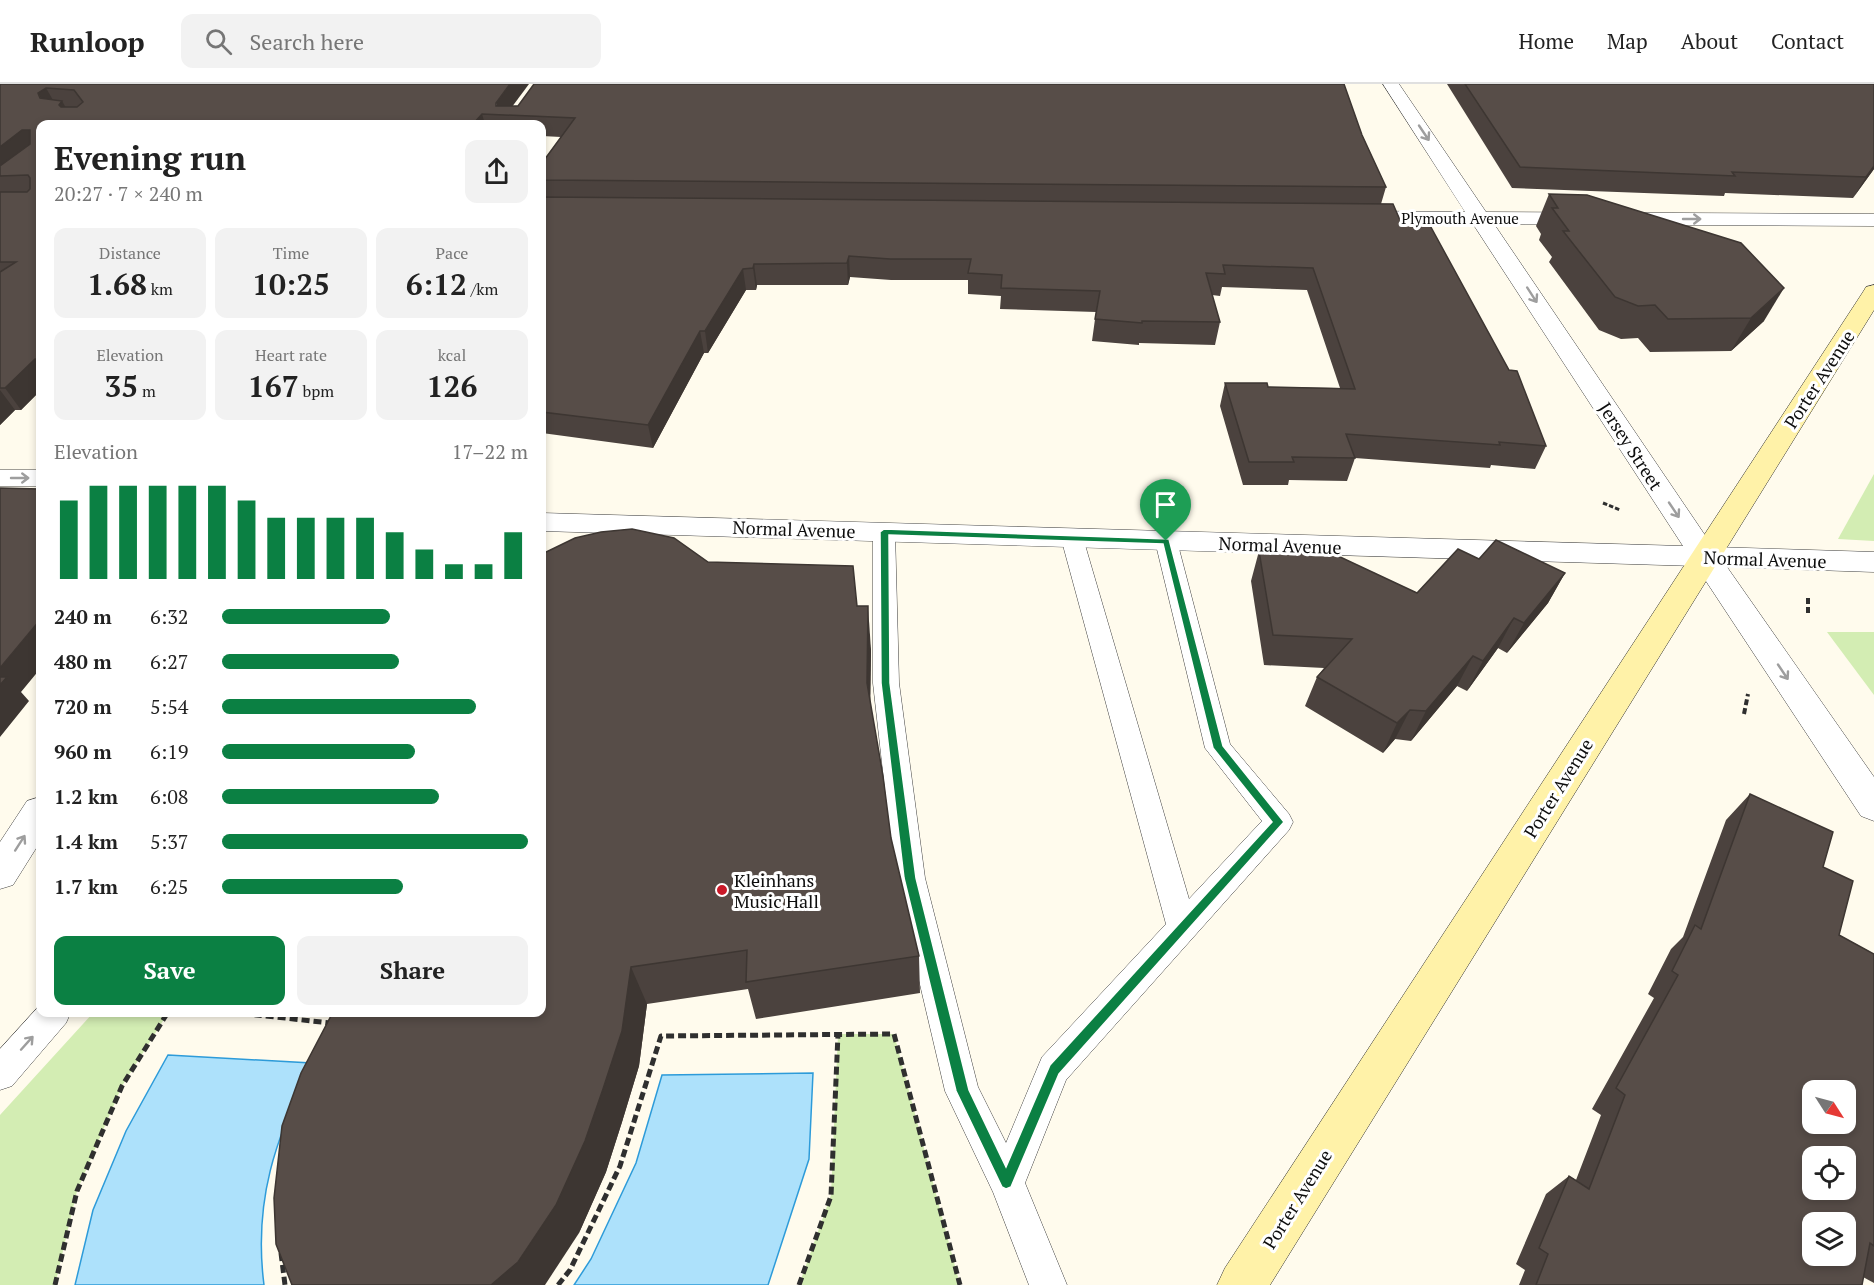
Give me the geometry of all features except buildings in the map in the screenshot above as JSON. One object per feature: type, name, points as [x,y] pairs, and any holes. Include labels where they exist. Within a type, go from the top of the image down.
[{"type":"street","name":"Jersey Street","points":[[1391,84],[1482,218],[1705,558],[1874,807]]},
{"type":"street","name":"Plymouth Avenue","points":[[1338,217],[1874,220]]},
{"type":"street","name":"Porter Avenue","points":[[1242,1285],[1874,292]]},
{"type":"street","points":[[0,478],[36,478]]},
{"type":"street","name":"Normal Avenue","points":[[546,522],[1874,562]]},
{"type":"street","points":[[0,873],[36,818]]},
{"type":"lane","points":[[884,532],[885,683],[910,878],[962,1091],[1006,1182],[1048,1285]]},
{"type":"lane","points":[[1072,538],[1182,927]]},
{"type":"lane","points":[[1006,1182],[1054,1069],[1279,822],[1218,748],[1166,541]]},
{"type":"lane","points":[[0,1074],[51,1017]]},
{"type":"path","points":[[1603,503],[1620,510]]},
{"type":"path","points":[[1808,597],[1808,614]]},
{"type":"path","points":[[1744,714],[1749,688]]},
{"type":"path","points":[[56,1285],[77,1191],[122,1086],[165,1017]]},
{"type":"path","points":[[274,1017],[336,1024]]},
{"type":"path","points":[[799,1285],[831,1196],[838,1034]]},
{"type":"path","points":[[558,1285],[570,1270],[620,1166],[661,1036],[838,1034],[894,1034],[960,1285]]},
{"type":"path","points":[[280,1251],[285,1285]]},
{"type":"green space","points":[[1874,474],[1874,541],[1838,539]]},
{"type":"green space","points":[[1827,632],[1874,632],[1874,695]]},
{"type":"green space","points":[[89,1017],[165,1017],[122,1086],[77,1191],[55,1285],[0,1285],[0,1115]]},
{"type":"green space","points":[[838,1034],[894,1034],[960,1285],[799,1285],[831,1195]]},
{"type":"water","points":[[168,1055],[311,1063],[287,1118],[270,1171],[262,1225],[261,1254],[264,1285],[75,1285],[93,1210],[126,1131]]},
{"type":"water","points":[[813,1073],[809,1159],[768,1285],[574,1285],[591,1259],[636,1163],[662,1075]]},
{"type":"place","name":"Kleinhans Music Hall","points":[[722,890]]},
{"type":"route","points":[[884,532],[1166,541],[1218,748],[1279,822],[1054,1069],[1006,1182],[962,1091],[910,878],[885,683],[884,532]]}]
